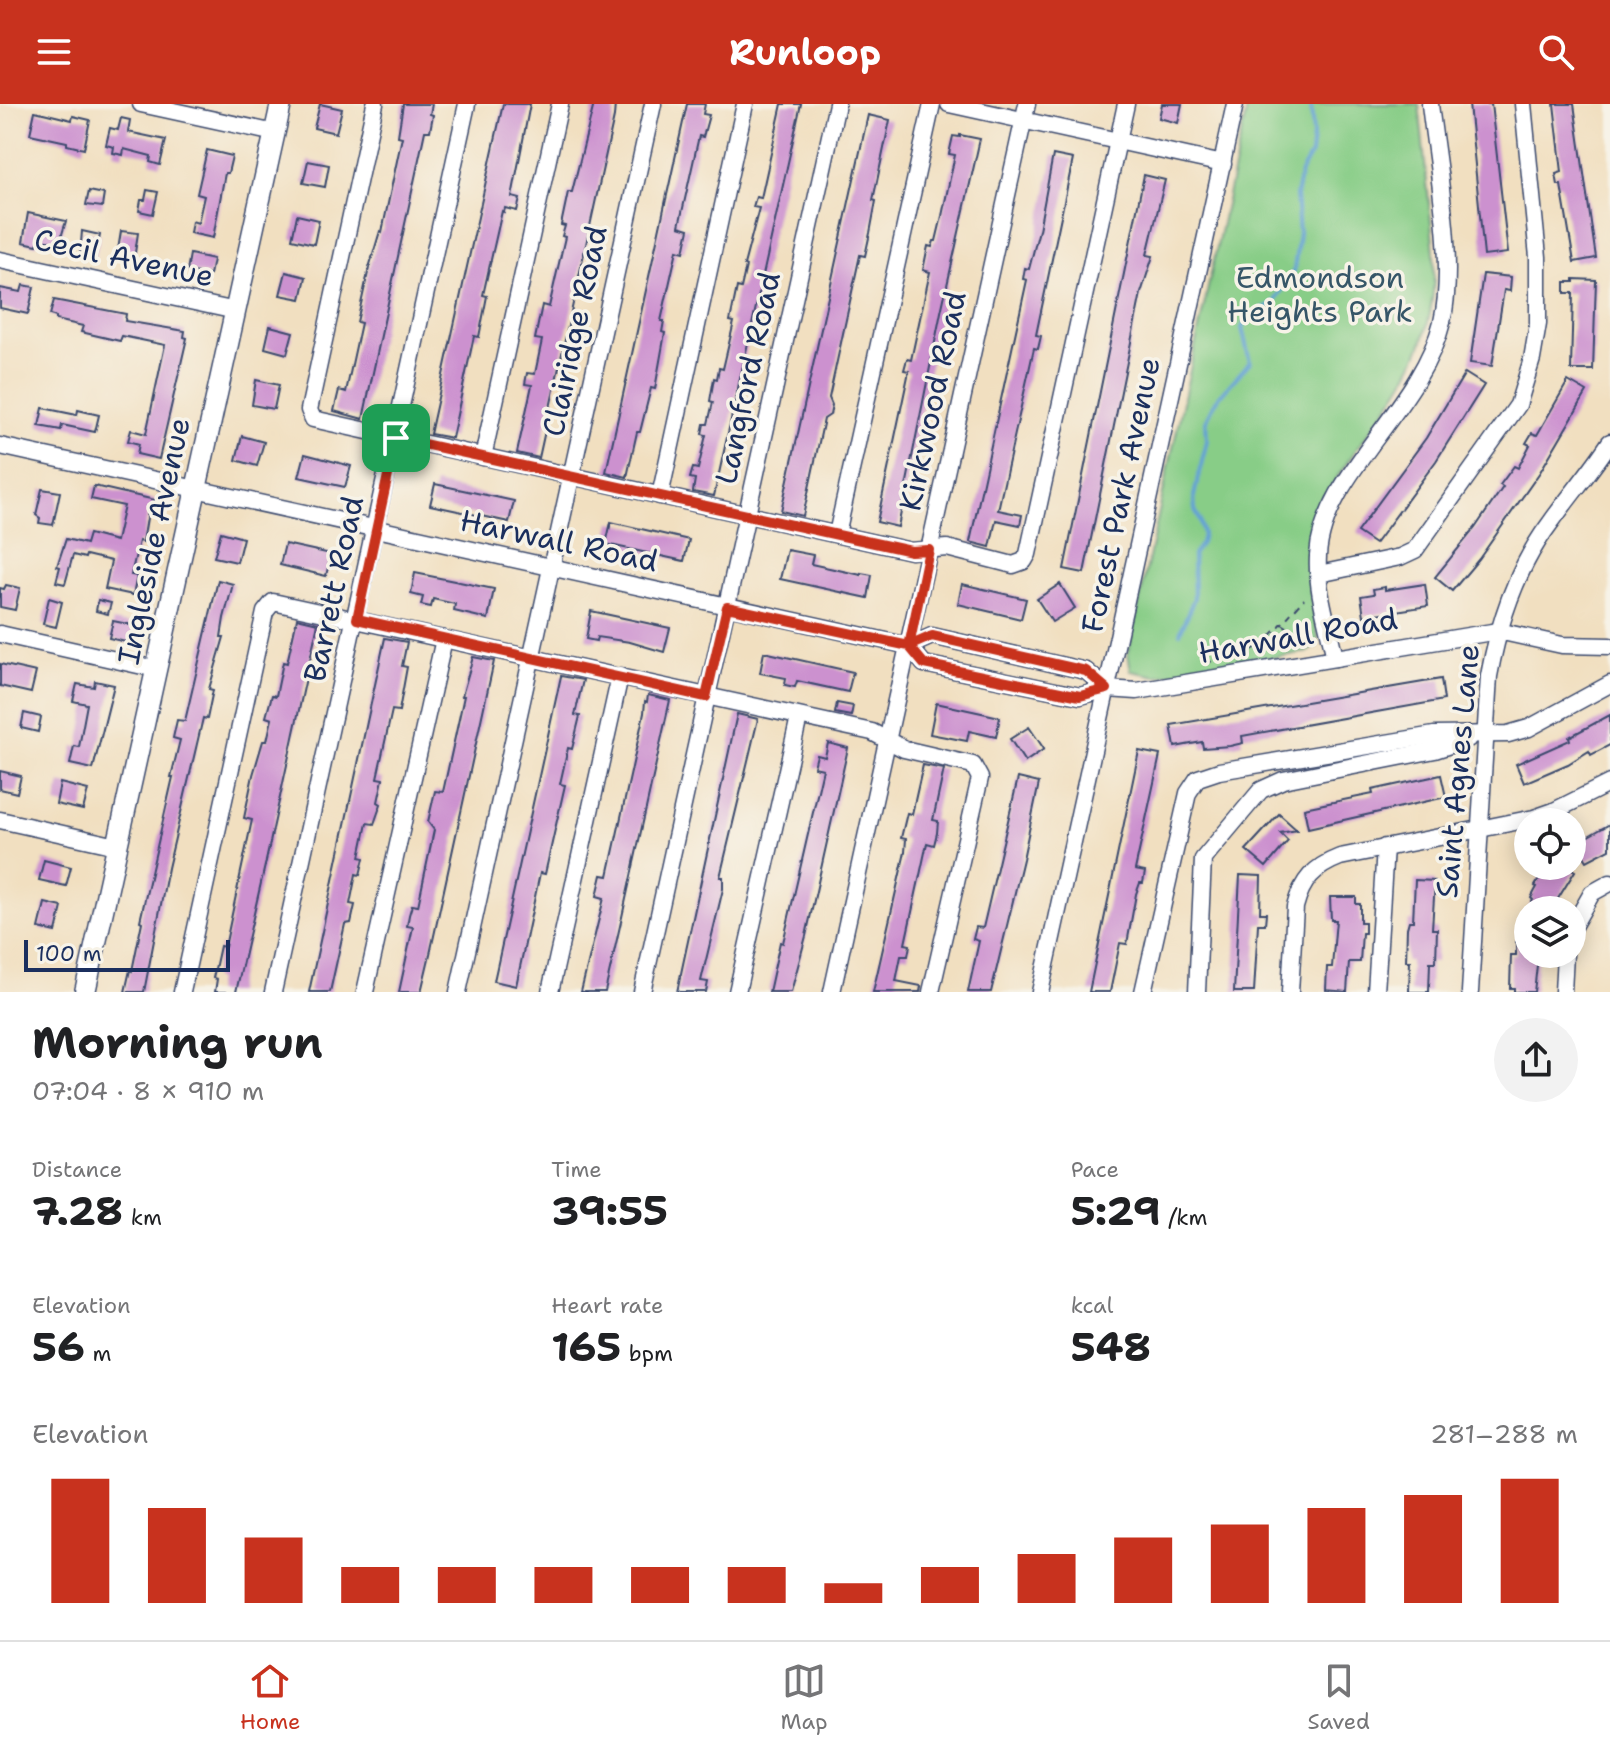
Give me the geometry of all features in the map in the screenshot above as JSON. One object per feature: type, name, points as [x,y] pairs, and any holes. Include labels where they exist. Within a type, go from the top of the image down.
[{"type":"main road","name":"Ingleside Avenue","points":[[85,992],[281,104]]},
{"type":"street","points":[[141,104],[275,133]]},
{"type":"street","points":[[375,104],[309,410],[313,419],[911,551],[947,548],[1013,565],[1024,561],[1028,554],[1126,104]]},
{"type":"street","name":"Barrett Road","points":[[273,992],[357,619],[467,104]]},
{"type":"street","points":[[483,457],[560,104]]},
{"type":"street","name":"Clairidge Road","points":[[458,992],[653,104]]},
{"type":"street","points":[[660,496],[745,104]]},
{"type":"street","name":"Langford Road","points":[[642,992],[837,104]]},
{"type":"street","points":[[837,534],[932,104]]},
{"type":"street","points":[[949,104],[1025,112],[1118,141],[1223,164]]},
{"type":"street","name":"Forest Park Avenue","points":[[1040,992],[1235,104]]},
{"type":"street","points":[[1335,658],[1319,574],[1318,556],[1326,518],[1346,482],[1425,368],[1442,322],[1446,299],[1446,250],[1430,104]]},
{"type":"street","points":[[1319,574],[1400,557],[1415,550],[1518,405],[1532,359],[1538,324],[1539,290],[1523,104]]},
{"type":"street","name":"Kirkwood Road","points":[[832,992],[1025,112]]},
{"type":"street","name":"Cecil Avenue","points":[[0,260],[236,311]]},
{"type":"street","name":"Saint Agnes Lane","points":[[1470,992],[1489,676],[1498,631],[1527,561],[1549,524],[1610,442]]},
{"type":"street","name":"Harwall Road","points":[[0,446],[909,646],[932,636],[1086,671],[1107,689]]},
{"type":"street","points":[[182,992],[268,606],[273,602],[872,732],[904,749],[973,765],[980,778],[931,992]]},
{"type":"street","points":[[1498,631],[1562,645],[1610,646]]},
{"type":"street","name":"Harwall Road","points":[[909,646],[924,664],[1080,696],[1107,689],[1137,691],[1498,631]]},
{"type":"street","points":[[0,634],[156,669]]},
{"type":"street","points":[[365,992],[444,639]]},
{"type":"street","points":[[550,992],[620,676]]},
{"type":"street","points":[[1143,992],[1188,793],[1198,778],[1219,771],[1434,735],[1508,734],[1529,728],[1610,684]]},
{"type":"street","points":[[737,992],[799,717]]},
{"type":"street","points":[[1197,992],[1203,859],[1261,790],[1283,780],[1435,750],[1485,734]]},
{"type":"street","points":[[1290,992],[1295,907],[1302,883],[1325,862],[1554,811],[1610,783]]},
{"type":"street","points":[[0,820],[117,846]]},
{"type":"street","points":[[1376,992],[1385,847]]},
{"type":"street","points":[[1586,904],[1592,893],[1610,883]]},
{"type":"street","points":[[1563,992],[1564,968]]},
{"type":"path","points":[[1208,679],[1205,663],[1252,650],[1265,642],[1303,599],[1322,595]]},
{"type":"path","points":[[1282,624],[1311,642]]},
{"type":"green space","name":"Edmondson Heights Park","points":[[1248,104],[1419,104],[1434,252],[1430,314],[1414,363],[1333,483],[1314,522],[1308,571],[1317,646],[1308,652],[1156,676],[1131,671],[1128,654]]},
{"type":"building","points":[[320,104],[342,109],[336,133],[314,128]]},
{"type":"building","points":[[403,104],[432,104],[430,114],[433,115],[430,131],[425,131],[363,419],[334,411],[339,390],[346,392],[369,268],[382,232],[402,137],[398,136]]},
{"type":"building","points":[[503,104],[530,104],[512,197],[520,199],[517,211],[505,208],[502,211],[483,295],[487,296],[479,337],[474,336],[452,438],[430,434]]},
{"type":"building","points":[[594,104],[615,104],[614,117],[539,458],[517,453],[532,385],[525,384],[527,373],[535,374],[542,340],[535,339],[542,305],[549,307],[565,237],[562,236],[565,226],[561,225],[568,192],[572,192]]},
{"type":"building","points":[[687,104],[705,104],[703,114],[709,115],[703,137],[699,136],[679,226],[689,229],[684,252],[677,250],[661,321],[664,321],[662,332],[665,333],[655,389],[651,388],[640,432],[637,432],[627,477],[606,472]]},
{"type":"building","points":[[782,104],[801,104],[714,496],[693,492],[695,479],[690,478],[693,468],[698,469],[706,435],[702,434],[704,424],[708,424],[713,402],[710,401],[714,378],[717,379],[719,368],[723,369],[734,322],[730,321],[737,287],[741,288],[759,208],[753,207],[756,197],[761,198]]},
{"type":"building","points":[[1162,104],[1182,104],[1178,123],[1159,118]]},
{"type":"building","points":[[1469,104],[1491,104],[1508,253],[1484,256]]},
{"type":"building","points":[[1554,104],[1574,104],[1596,258],[1574,262],[1561,185],[1558,185],[1556,174],[1562,172]]},
{"type":"building","points":[[35,111],[72,120],[73,116],[90,120],[84,149],[30,134]]},
{"type":"building","points":[[868,115],[890,120],[865,256],[860,255],[829,398],[832,405],[830,415],[824,419],[803,516],[781,511]]},
{"type":"building","points":[[121,118],[130,120],[128,132],[166,140],[160,165],[150,162],[151,156],[124,149],[123,155],[113,153],[114,147],[106,145],[110,128],[118,130]]},
{"type":"building","points":[[953,136],[980,139],[898,527],[877,522],[909,371],[904,370],[907,359],[911,360],[930,272],[923,270],[928,246],[932,247],[936,241],[942,216],[955,155],[949,154]]},
{"type":"building","points":[[207,150],[232,156],[228,173],[225,173],[213,238],[190,233],[192,221],[198,223],[204,196],[197,194]]},
{"type":"building","points":[[1053,155],[1073,159],[1036,335],[1041,336],[1038,349],[1034,348],[998,510],[1022,515],[1020,525],[996,520],[990,547],[970,542],[1027,280],[1023,279],[1025,268],[1029,269],[1039,230]]},
{"type":"building","points":[[308,161],[329,165],[325,187],[303,183]]},
{"type":"building","points":[[1144,175],[1165,180],[1147,255],[1153,256],[1141,293],[1084,573],[1064,569]]},
{"type":"building","points":[[147,190],[158,192],[153,214],[139,211]]},
{"type":"building","points":[[89,191],[104,194],[102,207],[86,205]]},
{"type":"building","points":[[28,213],[66,221],[59,244],[40,239],[37,245],[23,242]]},
{"type":"building","points":[[297,215],[319,220],[314,244],[292,239]]},
{"type":"building","points":[[82,231],[100,235],[95,259],[80,256]]},
{"type":"building","points":[[121,231],[138,233],[134,259],[117,256]]},
{"type":"building","points":[[190,254],[213,259],[210,275],[187,271]]},
{"type":"building","points":[[286,272],[306,277],[301,299],[280,295]]},
{"type":"building","points":[[1483,274],[1511,277],[1510,291],[1504,290],[1492,366],[1470,363]]},
{"type":"building","points":[[1574,279],[1596,280],[1593,370],[1571,370],[1573,293],[1565,293],[1565,282],[1574,282]]},
{"type":"building","points":[[23,285],[34,287],[28,314],[0,308],[0,288],[21,292]]},
{"type":"building","points":[[54,300],[126,314],[125,321],[185,331],[184,337],[187,338],[159,459],[137,454],[139,444],[128,441],[131,430],[146,434],[165,345],[122,336],[120,341],[81,332],[83,326],[56,320],[50,315]]},
{"type":"building","points":[[270,326],[293,332],[287,354],[265,348]]},
{"type":"building","points":[[1465,373],[1484,385],[1436,461],[1375,544],[1357,532],[1426,438]]},
{"type":"building","points":[[256,380],[279,385],[274,409],[252,405]]},
{"type":"building","points":[[1568,381],[1587,392],[1540,472],[1479,559],[1452,591],[1435,577],[1475,528],[1514,466],[1518,468],[1530,445],[1526,443],[1532,433],[1537,435]]},
{"type":"building","points":[[43,408],[77,415],[78,410],[99,415],[95,432],[62,425],[61,430],[39,426]]},
{"type":"building","points":[[242,436],[264,442],[257,466],[236,460]]},
{"type":"building","points":[[305,454],[351,466],[345,487],[299,477]]},
{"type":"building","points":[[435,484],[514,501],[509,522],[430,505]]},
{"type":"building","points":[[94,486],[155,500],[152,512],[148,512],[143,542],[139,541],[131,575],[137,576],[133,595],[105,589],[111,561],[86,555],[85,558],[73,555],[65,584],[56,582],[60,567],[57,566],[66,539],[86,544],[89,534],[116,541],[124,506],[91,499]]},
{"type":"building","points":[[42,489],[60,492],[53,525],[39,523],[40,518],[36,515]]},
{"type":"building","points":[[611,522],[689,540],[684,561],[606,544]]},
{"type":"building","points":[[221,532],[243,538],[237,562],[214,557]]},
{"type":"building","points":[[285,544],[331,554],[326,576],[280,565]]},
{"type":"building","points":[[787,550],[813,555],[811,564],[872,575],[868,598],[780,579]]},
{"type":"building","points":[[415,573],[494,589],[488,619],[454,611],[455,604],[433,599],[431,607],[421,605],[423,597],[411,594]]},
{"type":"building","points":[[218,580],[233,584],[224,618],[221,637],[224,637],[209,689],[213,690],[207,719],[203,718],[168,868],[144,992],[125,992],[173,777],[180,740],[173,738],[177,720],[185,721]]},
{"type":"building","points":[[962,584],[1026,599],[1021,619],[958,604]]},
{"type":"building","points":[[1060,584],[1075,608],[1052,622],[1037,599]]},
{"type":"building","points":[[1425,584],[1428,606],[1364,616],[1361,596],[1374,594],[1373,589]]},
{"type":"building","points":[[6,585],[20,588],[15,610],[0,607],[0,588],[4,589]]},
{"type":"building","points":[[49,598],[62,602],[56,627],[43,624]]},
{"type":"building","points":[[98,600],[111,603],[108,614],[96,611]]},
{"type":"building","points":[[591,611],[670,628],[664,652],[630,642],[597,637],[596,641],[586,639]]},
{"type":"building","points":[[297,618],[318,623],[266,861],[236,992],[215,992],[217,979],[213,978],[220,946],[225,947],[252,820],[244,818],[253,775],[263,741],[267,741],[272,719],[266,717],[272,695],[276,696],[283,662],[287,663]]},
{"type":"building","points":[[113,621],[138,626],[134,644],[109,638]]},
{"type":"building","points":[[385,638],[407,642],[402,666],[407,667],[399,711],[392,710],[377,778],[383,779],[378,802],[381,804],[374,824],[367,823],[360,857],[364,858],[360,875],[356,874],[350,904],[355,905],[351,923],[345,924],[330,992],[309,992]]},
{"type":"building","points":[[764,652],[853,672],[848,692],[797,681],[795,687],[785,685],[786,678],[760,673]]},
{"type":"building","points":[[473,657],[494,661],[430,954],[421,992],[399,992],[413,927],[407,926],[409,915],[412,905],[418,906],[434,830],[428,822],[435,791],[443,792]]},
{"type":"building","points":[[0,664],[36,672],[31,693],[0,686]]},
{"type":"building","points":[[561,676],[583,680],[575,715],[580,716],[572,749],[568,748],[560,784],[565,785],[545,874],[540,873],[516,986],[494,981]]},
{"type":"building","points":[[1441,679],[1444,700],[1242,736],[1243,743],[1230,746],[1203,748],[1202,742],[1175,747],[1171,725]]},
{"type":"building","points":[[95,681],[114,685],[93,769],[70,764],[74,746],[79,747],[87,704],[73,701],[77,684],[94,687]]},
{"type":"building","points":[[648,695],[670,700],[620,926],[605,992],[581,992],[604,898],[597,896],[602,875],[608,876]]},
{"type":"building","points":[[837,703],[853,706],[851,716],[835,713]]},
{"type":"building","points":[[936,703],[1000,717],[996,737],[969,731],[967,741],[930,734]]},
{"type":"building","points":[[24,713],[41,717],[38,732],[21,728]]},
{"type":"building","points":[[737,714],[758,719],[720,877],[723,877],[723,889],[701,981],[708,982],[706,992],[677,992]]},
{"type":"building","points":[[1610,715],[1610,745],[1591,755],[1589,751],[1524,783],[1516,764],[1570,740],[1569,737]]},
{"type":"building","points":[[1029,727],[1044,749],[1025,762],[1010,739]]},
{"type":"building","points":[[828,743],[848,748],[806,936],[791,992],[769,992],[823,769],[814,767],[817,755],[825,757]]},
{"type":"building","points":[[1139,751],[1160,755],[1135,870],[1145,872],[1143,883],[1140,883],[1136,894],[1127,944],[1120,943],[1110,992],[1089,992]]},
{"type":"building","points":[[923,765],[944,769],[933,820],[938,821],[937,833],[934,845],[927,843],[905,944],[910,945],[908,956],[901,956],[896,981],[921,986],[920,992],[873,992],[905,852],[906,839],[901,838],[907,813],[912,814]]},
{"type":"building","points":[[0,771],[21,776],[17,793],[0,789]]},
{"type":"building","points":[[1441,775],[1446,797],[1308,828],[1304,808],[1373,794],[1372,790]]},
{"type":"building","points":[[1018,778],[1039,783],[1023,859],[991,992],[968,992],[979,941],[973,939],[976,927],[983,928]]},
{"type":"building","points":[[60,783],[88,790],[83,810],[56,804]]},
{"type":"building","points":[[1279,814],[1297,830],[1280,833],[1288,841],[1266,867],[1246,850]]},
{"type":"building","points":[[1610,824],[1610,849],[1587,861],[1586,837]]},
{"type":"building","points":[[44,860],[71,867],[66,886],[39,880]]},
{"type":"building","points":[[1240,875],[1261,876],[1260,913],[1266,913],[1265,924],[1258,924],[1254,992],[1234,992]]},
{"type":"building","points":[[1415,880],[1435,881],[1432,929],[1437,929],[1436,962],[1430,962],[1429,992],[1409,992],[1407,928],[1409,921],[1413,921]]},
{"type":"building","points":[[1539,880],[1569,880],[1560,896],[1532,896]]},
{"type":"building","points":[[1330,897],[1356,897],[1356,904],[1360,904],[1360,922],[1365,922],[1360,962],[1349,962],[1347,992],[1326,990],[1327,967],[1332,967],[1336,920],[1331,920]]},
{"type":"building","points":[[45,903],[62,907],[56,932],[39,928]]},
{"type":"building","points":[[1511,955],[1514,955],[1514,968],[1537,968],[1534,992],[1514,992],[1514,988],[1510,988]]},
{"type":"waterway","points":[[1180,633],[1194,598],[1193,555],[1203,534],[1194,496],[1207,440],[1206,421],[1217,399],[1250,362],[1242,328],[1249,316],[1274,303],[1294,270],[1299,233],[1296,196],[1301,172],[1311,154],[1311,104]]},
{"type":"route","points":[[396,438],[357,619],[706,697],[727,607],[909,646],[924,664],[1080,696],[1107,689],[1086,671],[932,636],[909,646],[929,550],[911,551],[396,438]]}]
